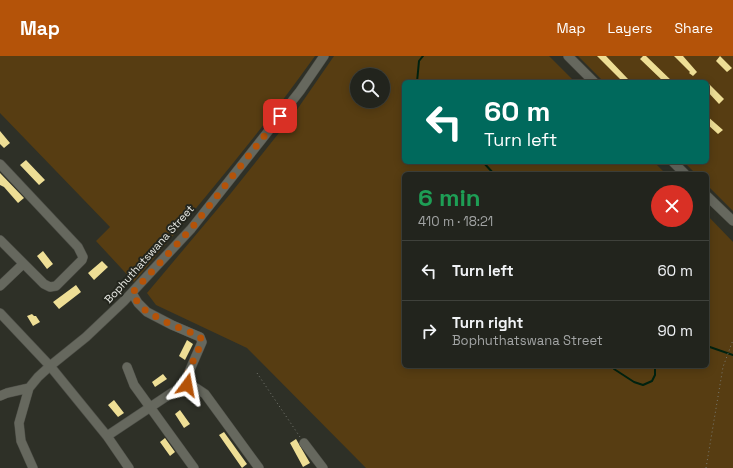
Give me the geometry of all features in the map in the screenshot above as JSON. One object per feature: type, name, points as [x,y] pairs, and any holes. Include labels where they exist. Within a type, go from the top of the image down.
[{"type":"street","name":"Bophuthatswana Street","points":[[33,468],[21,440],[19,423],[29,388],[50,366],[86,337],[132,293],[191,229],[300,91],[324,56]]},
{"type":"street","points":[[568,56],[592,80]]},
{"type":"street","points":[[0,164],[78,247],[83,257],[80,262],[56,286],[52,287],[44,284],[0,240]]},
{"type":"street","points":[[676,164],[683,172]]},
{"type":"street","points":[[709,198],[733,221]]},
{"type":"street","points":[[0,286],[23,264]]},
{"type":"street","points":[[132,293],[138,303],[147,312],[172,325],[200,336],[202,342],[188,372],[187,385]]},
{"type":"street","points":[[0,313],[50,366],[107,436],[129,468]]},
{"type":"street","points":[[127,367],[134,385],[194,468]]},
{"type":"street","points":[[107,436],[149,407],[187,385],[196,388],[205,394],[259,468]]},
{"type":"street","points":[[0,396],[29,388]]},
{"type":"street","points":[[304,443],[323,468]]},
{"type":"path","points":[[706,468],[723,367],[733,340]]},
{"type":"path","points":[[257,373],[304,443]]},
{"type":"shaded area","points":[[0,56],[315,56],[249,143],[134,282],[96,241],[110,227],[0,113]]},
{"type":"shaded area","points":[[334,56],[549,56],[573,80],[402,80],[402,164],[656,164],[664,172],[402,172],[402,368],[709,368],[709,217],[733,242],[733,468],[366,468],[247,348],[156,305],[147,293],[231,193],[294,114]]},
{"type":"shaded area","points":[[578,56],[733,56],[733,211],[709,187],[709,172],[694,172],[686,164],[709,164],[709,80],[602,80]]},
{"type":"building","points":[[597,56],[606,56],[628,79],[621,80]]},
{"type":"building","points":[[643,56],[646,56],[671,80],[662,80],[640,59]]},
{"type":"building","points":[[674,56],[683,56],[697,72],[693,76]]},
{"type":"building","points":[[720,56],[732,68],[727,72],[716,61]]},
{"type":"building","points":[[709,84],[724,99],[719,104],[709,93]]},
{"type":"building","points":[[709,118],[723,130],[718,134],[709,126]]},
{"type":"building","points":[[0,131],[10,143],[4,148],[0,144]]},
{"type":"building","points":[[26,160],[45,180],[39,185],[20,165]]},
{"type":"building","points":[[0,173],[24,198],[18,203],[4,187],[0,185]]},
{"type":"building","points":[[43,251],[53,264],[47,269],[37,256]]},
{"type":"building","points":[[102,261],[108,267],[94,280],[88,273]]},
{"type":"building","points":[[76,285],[81,292],[59,309],[53,302]]},
{"type":"building","points":[[32,314],[36,316],[40,322],[33,326],[27,316]]},
{"type":"building","points":[[187,340],[193,344],[185,360],[179,356]]},
{"type":"building","points":[[163,374],[167,379],[155,387],[152,382]]},
{"type":"building","points":[[114,400],[124,413],[118,417],[108,405]]},
{"type":"building","points":[[180,410],[190,424],[184,428],[175,414]]},
{"type":"building","points":[[224,432],[247,464],[242,468],[219,435]]},
{"type":"building","points":[[165,438],[175,452],[170,456],[160,442]]},
{"type":"building","points":[[296,439],[310,463],[303,467],[290,443]]},
{"type":"waterway","points":[[417,80],[419,61],[423,56]]},
{"type":"waterway","points":[[485,164],[492,172]]},
{"type":"waterway","points":[[709,347],[733,355]]},
{"type":"waterway","points":[[614,368],[634,382],[643,385],[652,381],[655,375],[655,368]]},
{"type":"route","points":[[187,385],[188,372],[202,342],[200,336],[172,325],[147,312],[138,303],[132,293],[191,229],[280,116]]}]
